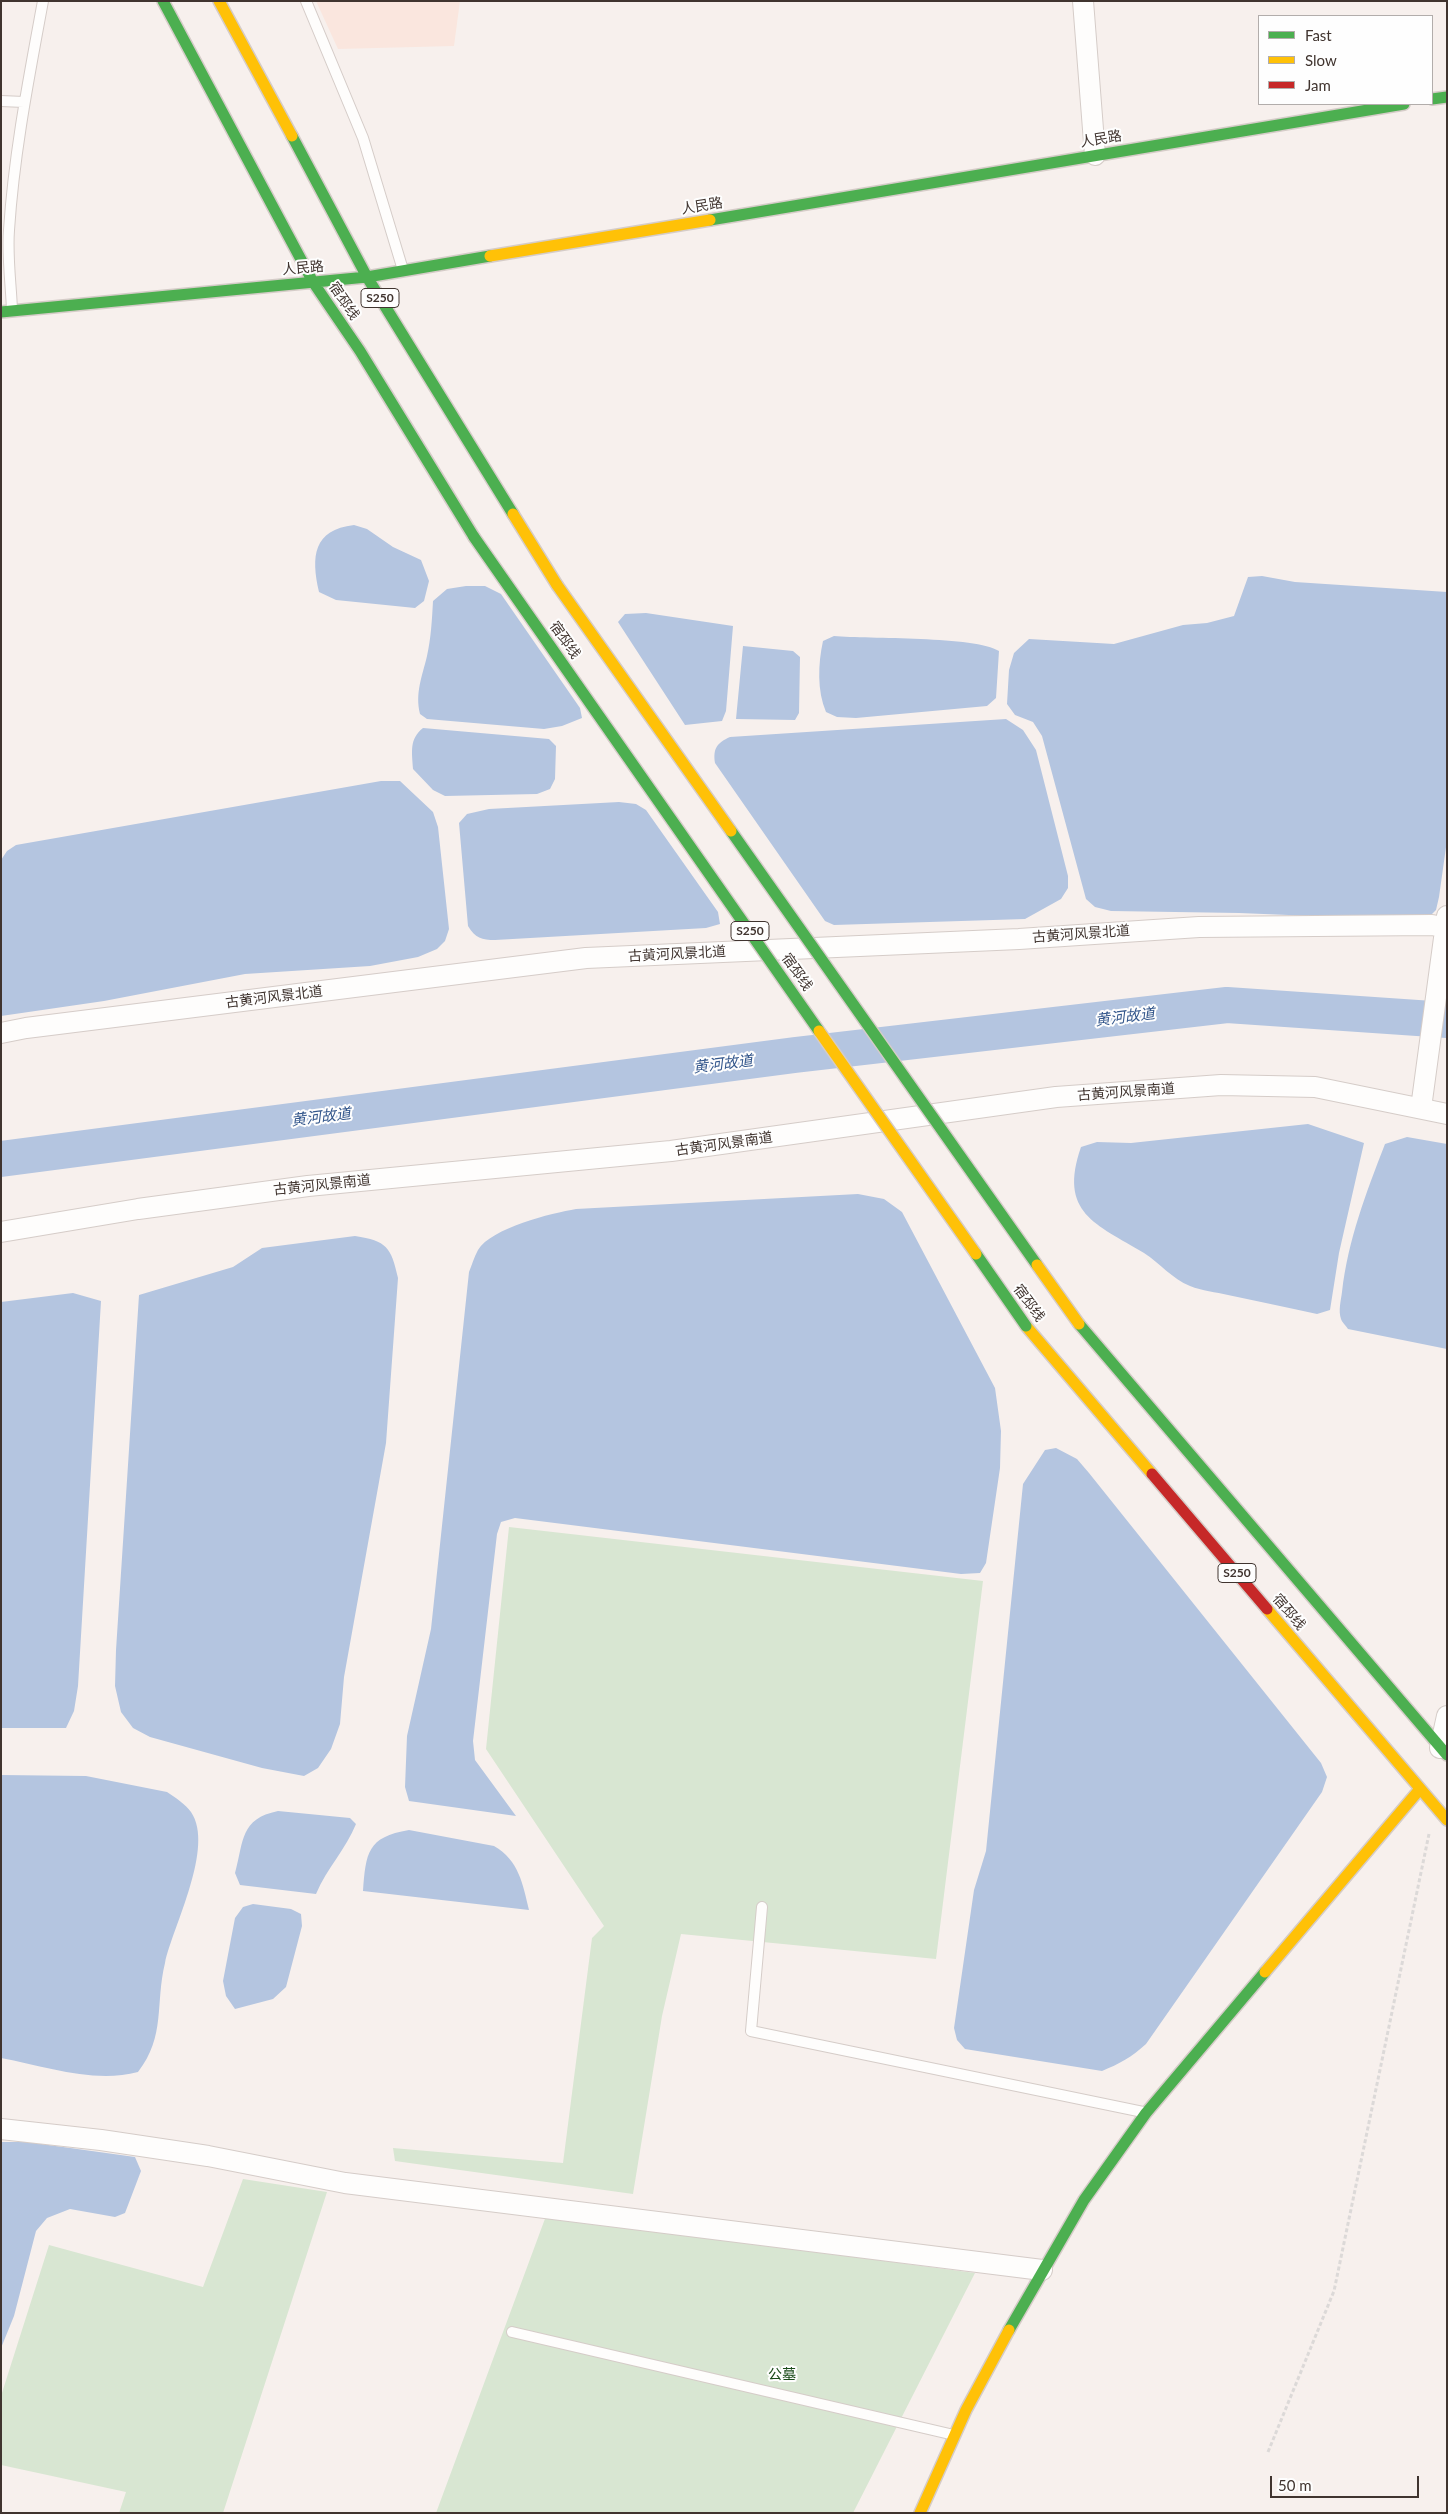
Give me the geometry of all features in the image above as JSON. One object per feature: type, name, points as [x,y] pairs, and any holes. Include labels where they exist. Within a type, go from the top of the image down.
[{"type":"main road","name":"宿邳线","points":[[163,1],[313,282],[360,351],[474,537],[1026,1326],[1447,1820]]},
{"type":"main road","name":"宿邳线","points":[[219,1],[367,277],[558,585],[1079,1324],[1444,1751]]},
{"type":"main road","points":[[1433,99],[1447,97]]},
{"type":"main road","name":"人民路","points":[[7,311],[367,277],[1398,105]]},
{"type":"main road","points":[[920,2513],[966,2410],[1042,2270],[1084,2200],[1146,2113],[1420,1788]]},
{"type":"street","points":[[1083,1],[1095,155]]},
{"type":"street","name":"古黄河风景北道","points":[[1,1033],[26,1028],[586,958],[1019,939],[1199,927],[1432,925],[1445,929]]},
{"type":"street","points":[[1422,1100],[1445,929]]},
{"type":"street","name":"古黄河风景南道","points":[[1,1232],[138,1209],[308,1186],[672,1152],[1056,1097],[1220,1085],[1315,1087],[1422,1100],[1447,1114]]},
{"type":"street","points":[[1444,1751],[1447,1716]]},
{"type":"street","points":[[1,2129],[101,2140],[208,2156],[345,2183],[1042,2270]]},
{"type":"lane","points":[[7,311],[9,232],[24,102],[43,1]]},
{"type":"lane","points":[[306,1],[363,138],[403,271]]},
{"type":"lane","points":[[1,101],[24,102]]},
{"type":"lane","points":[[762,1907],[751,2031],[1146,2113]]},
{"type":"lane","points":[[512,2332],[955,2435]]},
{"type":"path","points":[[1268,2452],[1334,2291],[1435,1806]]},
{"type":"shaded area","points":[[316,1],[460,1],[454,46],[338,49]]},
{"type":"green space","points":[[509,1527],[983,1581],[936,1959],[681,1934],[662,2016],[633,2194],[395,2161],[393,2148],[563,2163],[592,1938],[604,1926],[486,1749]]},
{"type":"green space","points":[[243,2179],[327,2192],[223,2513],[119,2513],[126,2492],[1,2465],[1,2396],[49,2245],[203,2287]]},
{"type":"green space","name":"公墓","points":[[546,2216],[975,2273],[853,2513],[436,2513]]},
{"type":"water","points":[[354,525],[367,529],[393,547],[421,560],[429,581],[424,601],[415,608],[336,600],[319,592],[315,567],[318,547],[330,533],[340,528]]},
{"type":"water","points":[[1262,576],[1295,582],[1447,592],[1447,840],[1436,910],[1428,918],[1412,920],[1239,913],[1111,911],[1095,907],[1086,899],[1042,736],[1033,722],[1015,715],[1007,704],[1009,670],[1014,653],[1029,639],[1114,644],[1183,625],[1207,623],[1234,616],[1248,577]]},
{"type":"water","points":[[485,586],[501,594],[580,708],[582,718],[562,726],[544,729],[427,719],[420,714],[418,699],[427,656],[433,601],[447,589]]},
{"type":"water","points":[[646,613],[733,626],[726,711],[722,721],[685,725],[618,622],[625,614]]},
{"type":"water","points":[[834,636],[946,640],[987,646],[999,651],[996,698],[987,706],[856,718],[837,717],[826,712],[821,695],[819,677],[823,641]]},
{"type":"water","points":[[743,646],[793,651],[800,657],[799,713],[795,720],[736,719]]},
{"type":"water","points":[[1006,719],[1023,730],[1036,750],[1068,876],[1068,888],[1061,899],[1025,919],[834,925],[825,921],[715,763],[715,750],[722,741],[730,737]]},
{"type":"water","points":[[423,728],[549,739],[556,746],[555,779],[550,789],[537,794],[445,796],[433,790],[413,769],[413,741]]},
{"type":"water","points":[[381,781],[400,781],[433,812],[438,827],[449,929],[445,941],[437,949],[418,957],[370,966],[245,974],[104,1001],[1,1016],[1,860],[7,851],[16,845]]},
{"type":"water","points":[[619,802],[636,804],[646,810],[718,912],[720,924],[706,928],[495,940],[486,940],[473,933],[468,926],[459,823],[467,814],[489,809]]},
{"type":"water","points":[[1308,1124],[1364,1143],[1339,1253],[1330,1310],[1317,1314],[1190,1286],[1177,1279],[1144,1253],[1097,1224],[1086,1214],[1078,1202],[1074,1187],[1075,1169],[1081,1147],[1097,1142],[1131,1143]]},
{"type":"water","points":[[1407,1137],[1447,1144],[1447,1349],[1348,1329],[1340,1316],[1340,1302],[1353,1235],[1371,1180],[1385,1144]]},
{"type":"water","points":[[858,1194],[884,1199],[902,1212],[995,1388],[1001,1431],[1000,1468],[986,1563],[980,1573],[961,1574],[515,1518],[501,1522],[497,1534],[473,1741],[475,1760],[516,1816],[409,1801],[405,1787],[407,1736],[431,1629],[469,1272],[478,1250],[485,1242],[508,1228],[552,1214],[576,1209]]},
{"type":"water","points":[[355,1236],[374,1240],[386,1247],[393,1259],[398,1278],[386,1443],[344,1677],[340,1724],[331,1749],[318,1768],[304,1776],[262,1768],[150,1737],[133,1728],[121,1712],[115,1686],[116,1650],[139,1295],[233,1267],[262,1248]]},
{"type":"water","points":[[73,1293],[101,1301],[78,1686],[74,1711],[66,1728],[1,1728],[1,1302]]},
{"type":"water","points":[[1056,1448],[1077,1459],[1089,1473],[1321,1763],[1327,1777],[1322,1792],[1146,2044],[1125,2060],[1102,2071],[965,2049],[957,2040],[954,2028],[974,1890],[986,1851],[1023,1484],[1045,1450]]},
{"type":"water","points":[[1,1775],[86,1776],[167,1792],[191,1812],[197,1827],[198,1845],[195,1865],[190,1887],[165,1963],[153,2046],[138,2072],[104,2076],[87,2075],[1,2058]]},
{"type":"water","points":[[278,1811],[350,1818],[356,1824],[316,1894],[240,1885],[235,1873],[243,1841],[250,1825],[257,1819]]},
{"type":"water","points":[[409,1830],[494,1846],[509,1858],[519,1874],[529,1910],[363,1891],[366,1866],[371,1849],[385,1837]]},
{"type":"water","points":[[253,1904],[291,1909],[301,1914],[302,1926],[286,1987],[273,1999],[235,2009],[226,1996],[223,1981],[235,1918],[243,1907]]},
{"type":"water","points":[[1,2142],[27,2142],[135,2157],[141,2171],[125,2213],[115,2217],[70,2209],[47,2218],[36,2231],[14,2316],[1,2348]]},
{"type":"waterway","name":"黄河故道","points":[[1,1159],[795,1055],[1227,1005],[1447,1020]]},
{"type":"traffic: fast","points":[[163,1],[313,282],[360,351],[474,537]]},
{"type":"traffic: fast","points":[[1433,99],[1447,97]]},
{"type":"traffic: fast","points":[[710,220],[1398,105]]},
{"type":"traffic: fast","points":[[292,136],[367,277],[513,514]]},
{"type":"traffic: fast","points":[[1,312],[367,277],[490,256]]},
{"type":"traffic: fast","points":[[474,537],[819,1031]]},
{"type":"traffic: fast","points":[[731,831],[1037,1265]]},
{"type":"traffic: fast","points":[[976,1254],[1026,1326]]},
{"type":"traffic: fast","points":[[1079,1324],[1447,1755]]},
{"type":"traffic: fast","points":[[1009,2330],[1084,2200],[1146,2113],[1265,1972]]},
{"type":"traffic: slow","points":[[219,1],[292,136]]},
{"type":"traffic: slow","points":[[490,256],[710,220]]},
{"type":"traffic: slow","points":[[513,514],[557,585]]},
{"type":"traffic: slow","points":[[557,585],[731,831]]},
{"type":"traffic: slow","points":[[819,1031],[976,1254]]},
{"type":"traffic: slow","points":[[1037,1265],[1079,1324]]},
{"type":"traffic: slow","points":[[1026,1326],[1152,1474]]},
{"type":"traffic: slow","points":[[1267,1609],[1447,1820]]},
{"type":"traffic: slow","points":[[1265,1972],[1420,1789]]},
{"type":"traffic: slow","points":[[920,2513],[966,2410],[1009,2330]]},
{"type":"traffic: jam","points":[[1152,1474],[1267,1609]]}]
